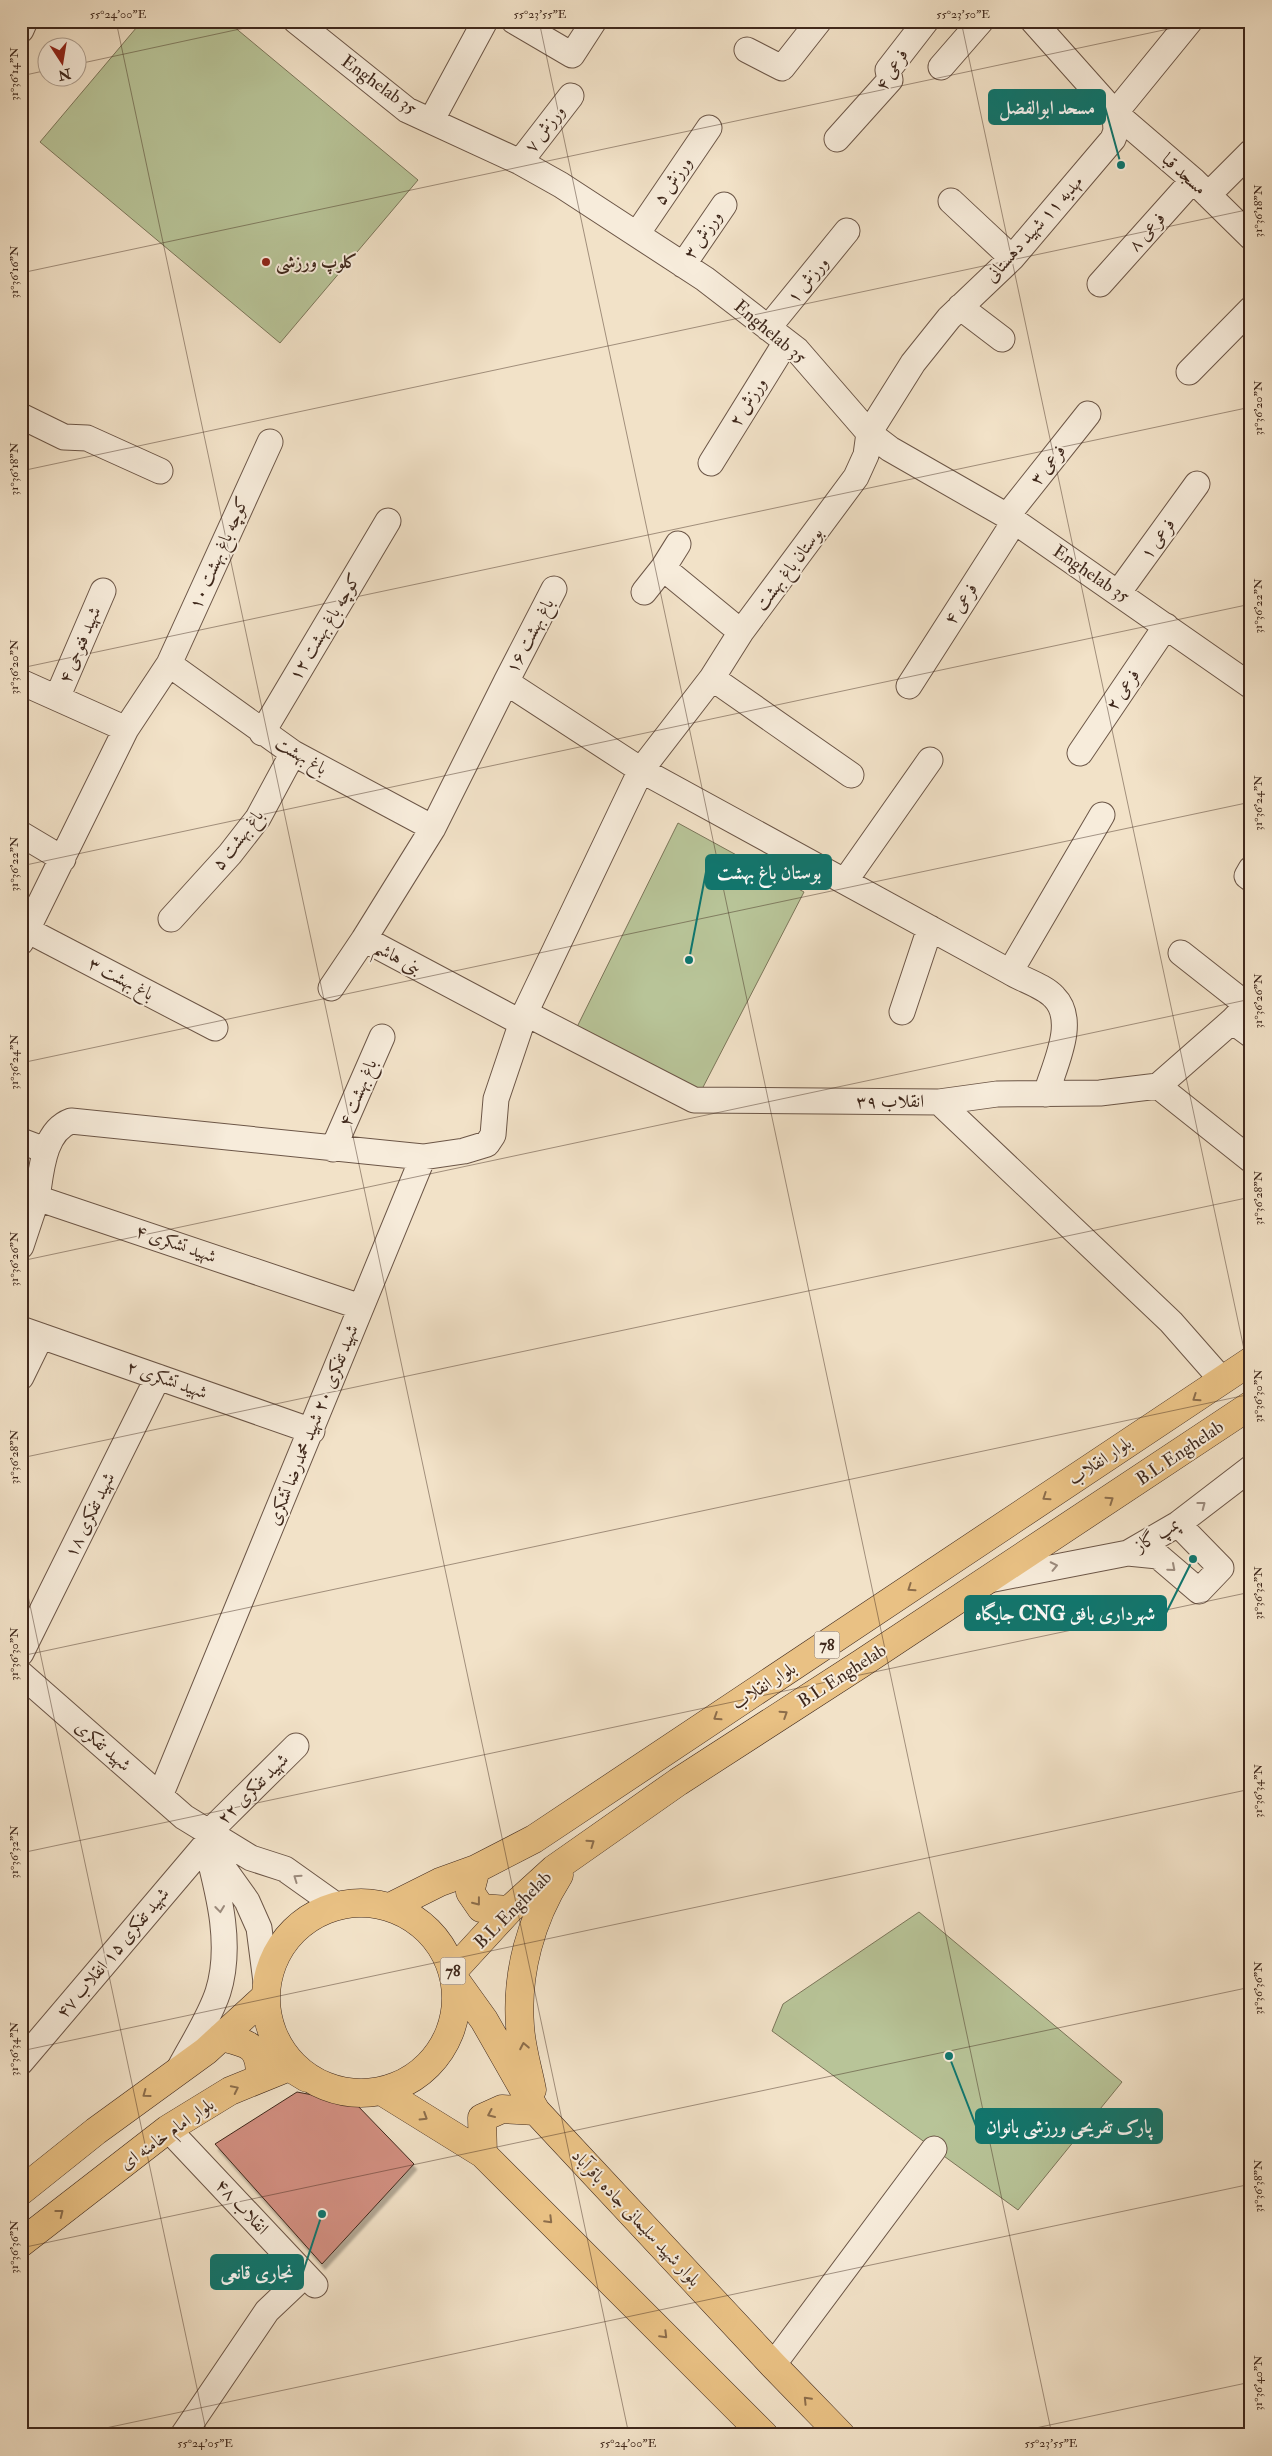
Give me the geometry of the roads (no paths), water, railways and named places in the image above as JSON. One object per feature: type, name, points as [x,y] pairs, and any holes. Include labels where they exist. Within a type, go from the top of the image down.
[{"type":"main road","name":"بلوار انقلاب","points":[[390,1907],[440,1882],[476,1869],[534,1839],[1251,1361]]},
{"type":"main road","name":"B.L Enghelab","points":[[454,1976],[509,1910],[554,1869],[678,1782],[989,1580],[1251,1404]]},
{"type":"main road","points":[[483,2154],[482,2118],[502,2109],[536,2111],[520,2026],[521,1980],[529,1940],[546,1895],[568,1859]]},
{"type":"main road","points":[[476,1869],[470,1892],[481,1908],[509,1910]]},
{"type":"main road","name":"78","points":[[363,1903],[390,1907],[418,1921],[440,1943],[454,1976],[456,2010],[448,2038],[432,2062],[410,2081],[383,2092],[354,2094],[325,2088],[300,2073],[281,2052],[268,2026],[265,1990],[275,1956],[290,1934],[312,1916],[337,1906],[363,1903]]},
{"type":"main road","name":"بلوار شهید سلیمانی جاده باقرآباد","points":[[454,1976],[484,2020],[536,2111],[773,2365],[842,2435]]},
{"type":"main road","name":"78","points":[[21,2191],[96,2131],[221,2037],[265,1990]]},
{"type":"main road","points":[[221,2037],[249,2044],[260,2058],[260,2077]]},
{"type":"main road","name":"بلوار امام خامنه ای","points":[[21,2243],[168,2129],[230,2091],[260,2077],[289,2067],[325,2088]]},
{"type":"main road","points":[[383,2092],[483,2154],[764,2435]]},
{"type":"street","points":[[21,30],[25,21]]},
{"type":"street","name":"Enghelab 35","points":[[296,21],[407,110],[520,162],[561,185],[683,265],[797,350],[869,433],[890,449],[1011,519],[1251,686]]},
{"type":"street","points":[[431,121],[485,21]]},
{"type":"street","points":[[514,21],[572,55],[594,21]]},
{"type":"street","points":[[747,50],[782,68],[819,21]]},
{"type":"street","name":"فرعی ۴","points":[[836,139],[890,80],[888,70],[926,21]]},
{"type":"street","points":[[940,67],[982,21]]},
{"type":"street","name":"مسجد قبا","points":[[1033,21],[1116,113],[1201,188],[1251,237]]},
{"type":"street","points":[[1116,113],[1190,21]]},
{"type":"street","name":"ورزش ۷","points":[[520,162],[571,96]]},
{"type":"street","name":"مهدیه ۱۱ شهید دهستانی","points":[[869,433],[913,363],[960,307],[1012,258],[1112,139],[1116,131],[1116,113]]},
{"type":"street","name":"ورزش ۵","points":[[637,234],[709,128]]},
{"type":"street","name":"فرعی ۸","points":[[1100,284],[1201,188],[1251,152]]},
{"type":"street","points":[[951,201],[1012,258]]},
{"type":"street","name":"ورزش ۳","points":[[683,265],[724,205]]},
{"type":"street","name":"ورزش ۱","points":[[777,335],[847,231]]},
{"type":"street","points":[[960,307],[1002,339]]},
{"type":"street","points":[[1189,372],[1251,309]]},
{"type":"street","name":"ورزش ۲","points":[[711,463],[777,335]]},
{"type":"street","name":"فرعی ۳","points":[[1011,519],[1088,414]]},
{"type":"street","points":[[21,416],[64,437],[87,438],[160,471]]},
{"type":"street","name":"بوستان باغ بهشت","points":[[423,1157],[464,1151],[487,1144],[494,1135],[496,1099],[524,1018],[641,770],[712,678],[741,632],[856,477],[866,455],[869,433]]},
{"type":"street","name":"کوچه باغ بهشت ۱۰","points":[[169,664],[270,442]]},
{"type":"street","name":"فرعی ۱","points":[[1118,593],[1197,484]]},
{"type":"street","name":"فرعی ۴","points":[[909,686],[1011,519]]},
{"type":"street","name":"کوچه باغ بهشت ۱۲","points":[[262,733],[388,521]]},
{"type":"street","points":[[644,592],[663,568],[678,544]]},
{"type":"street","points":[[663,568],[741,632]]},
{"type":"street","name":"باغ بهشت ۱۶","points":[[506,682],[554,589]]},
{"type":"street","name":"شهید فتوحی ۴","points":[[57,698],[103,591]]},
{"type":"street","name":"فرعی ۲","points":[[1080,753],[1166,626]]},
{"type":"street","points":[[24,936],[126,729],[169,664]]},
{"type":"street","name":"باغ بهشت","points":[[169,664],[262,733],[293,753],[434,828]]},
{"type":"street","points":[[712,678],[852,775]]},
{"type":"street","points":[[434,828],[506,682],[641,770],[1053,996],[1063,1009],[1065,1031],[1046,1094]]},
{"type":"street","points":[[22,684],[126,729]]},
{"type":"street","name":"باغ بهشت ۵","points":[[171,919],[230,854],[258,818],[293,753]]},
{"type":"street","points":[[845,881],[930,760]]},
{"type":"street","points":[[1010,972],[1102,815]]},
{"type":"street","name":"بنی هاشم","points":[[434,828],[364,940],[524,1018]]},
{"type":"street","points":[[21,834],[63,859]]},
{"type":"street","points":[[1251,870],[1247,876],[1251,879]]},
{"type":"street","points":[[902,1012],[930,928]]},
{"type":"street","name":"باغ بهشت ۳","points":[[24,936],[215,1028]]},
{"type":"street","points":[[331,988],[364,940]]},
{"type":"street","points":[[939,1102],[997,1094],[1100,1093],[1158,1086],[1245,1015],[1181,953]]},
{"type":"street","name":"انقلاب ۳۹","points":[[524,1018],[694,1100],[939,1102],[1171,1322],[1222,1380]]},
{"type":"street","name":"باغ بهشت ۴","points":[[333,1150],[382,1037]]},
{"type":"street","points":[[1158,1086],[1251,1160]]},
{"type":"street","points":[[21,1246],[37,1198],[45,1150],[60,1127],[71,1121],[333,1150],[423,1157]]},
{"type":"street","points":[[21,1141],[45,1150]]},
{"type":"street","name":"شهید تفکری ۲۰ شهید محمدرضا تشکری","points":[[160,1796],[312,1431],[423,1157]]},
{"type":"street","name":"شهید تشکری ۴","points":[[37,1198],[362,1307]]},
{"type":"street","points":[[21,1377],[31,1333]]},
{"type":"street","name":"شهید تشکری ۲","points":[[31,1333],[312,1431]]},
{"type":"street","name":"شهید تفکری ۱۸","points":[[21,1653],[158,1377]]},
{"type":"street","name":"پمپ گاز","points":[[989,1580],[1128,1553],[1178,1524],[1251,1468]]},
{"type":"street","points":[[1128,1553],[1158,1556],[1199,1591],[1221,1568],[1178,1524]]},
{"type":"street","name":"شهید تفکری","points":[[21,1674],[208,1838],[251,1858],[285,1869],[337,1906]]},
{"type":"street","name":"شهید تفکری ۲۲","points":[[208,1838],[296,1746]]},
{"type":"street","points":[[208,1838],[247,1901],[259,1928],[265,1990]]},
{"type":"street","points":[[178,2071],[218,1992],[225,1946],[219,1893],[208,1838]]},
{"type":"street","name":"شهید تفکری ۱۵ انقلاب ۴۷","points":[[21,2062],[208,1838]]},
{"type":"street","name":"انقلاب ۴۸","points":[[168,2129],[310,2280],[267,2311],[183,2435]]},
{"type":"street","points":[[773,2365],[934,2149]]},
{"type":"place","name":"مسحد ابوالفضل","points":[[1121,165]]},
{"type":"place","name":"کلوپ ورزشی","points":[[266,262]]},
{"type":"place","name":"بوستان باغ بهشت","points":[[689,960]]},
{"type":"place","name":"جایگاه CNG شهرداری بافق","points":[[1193,1559]]},
{"type":"place","name":"پارک تفریحی ورزشی بانوان","points":[[949,2056]]},
{"type":"place","name":"نجاری قانعی","points":[[322,2214]]}]
